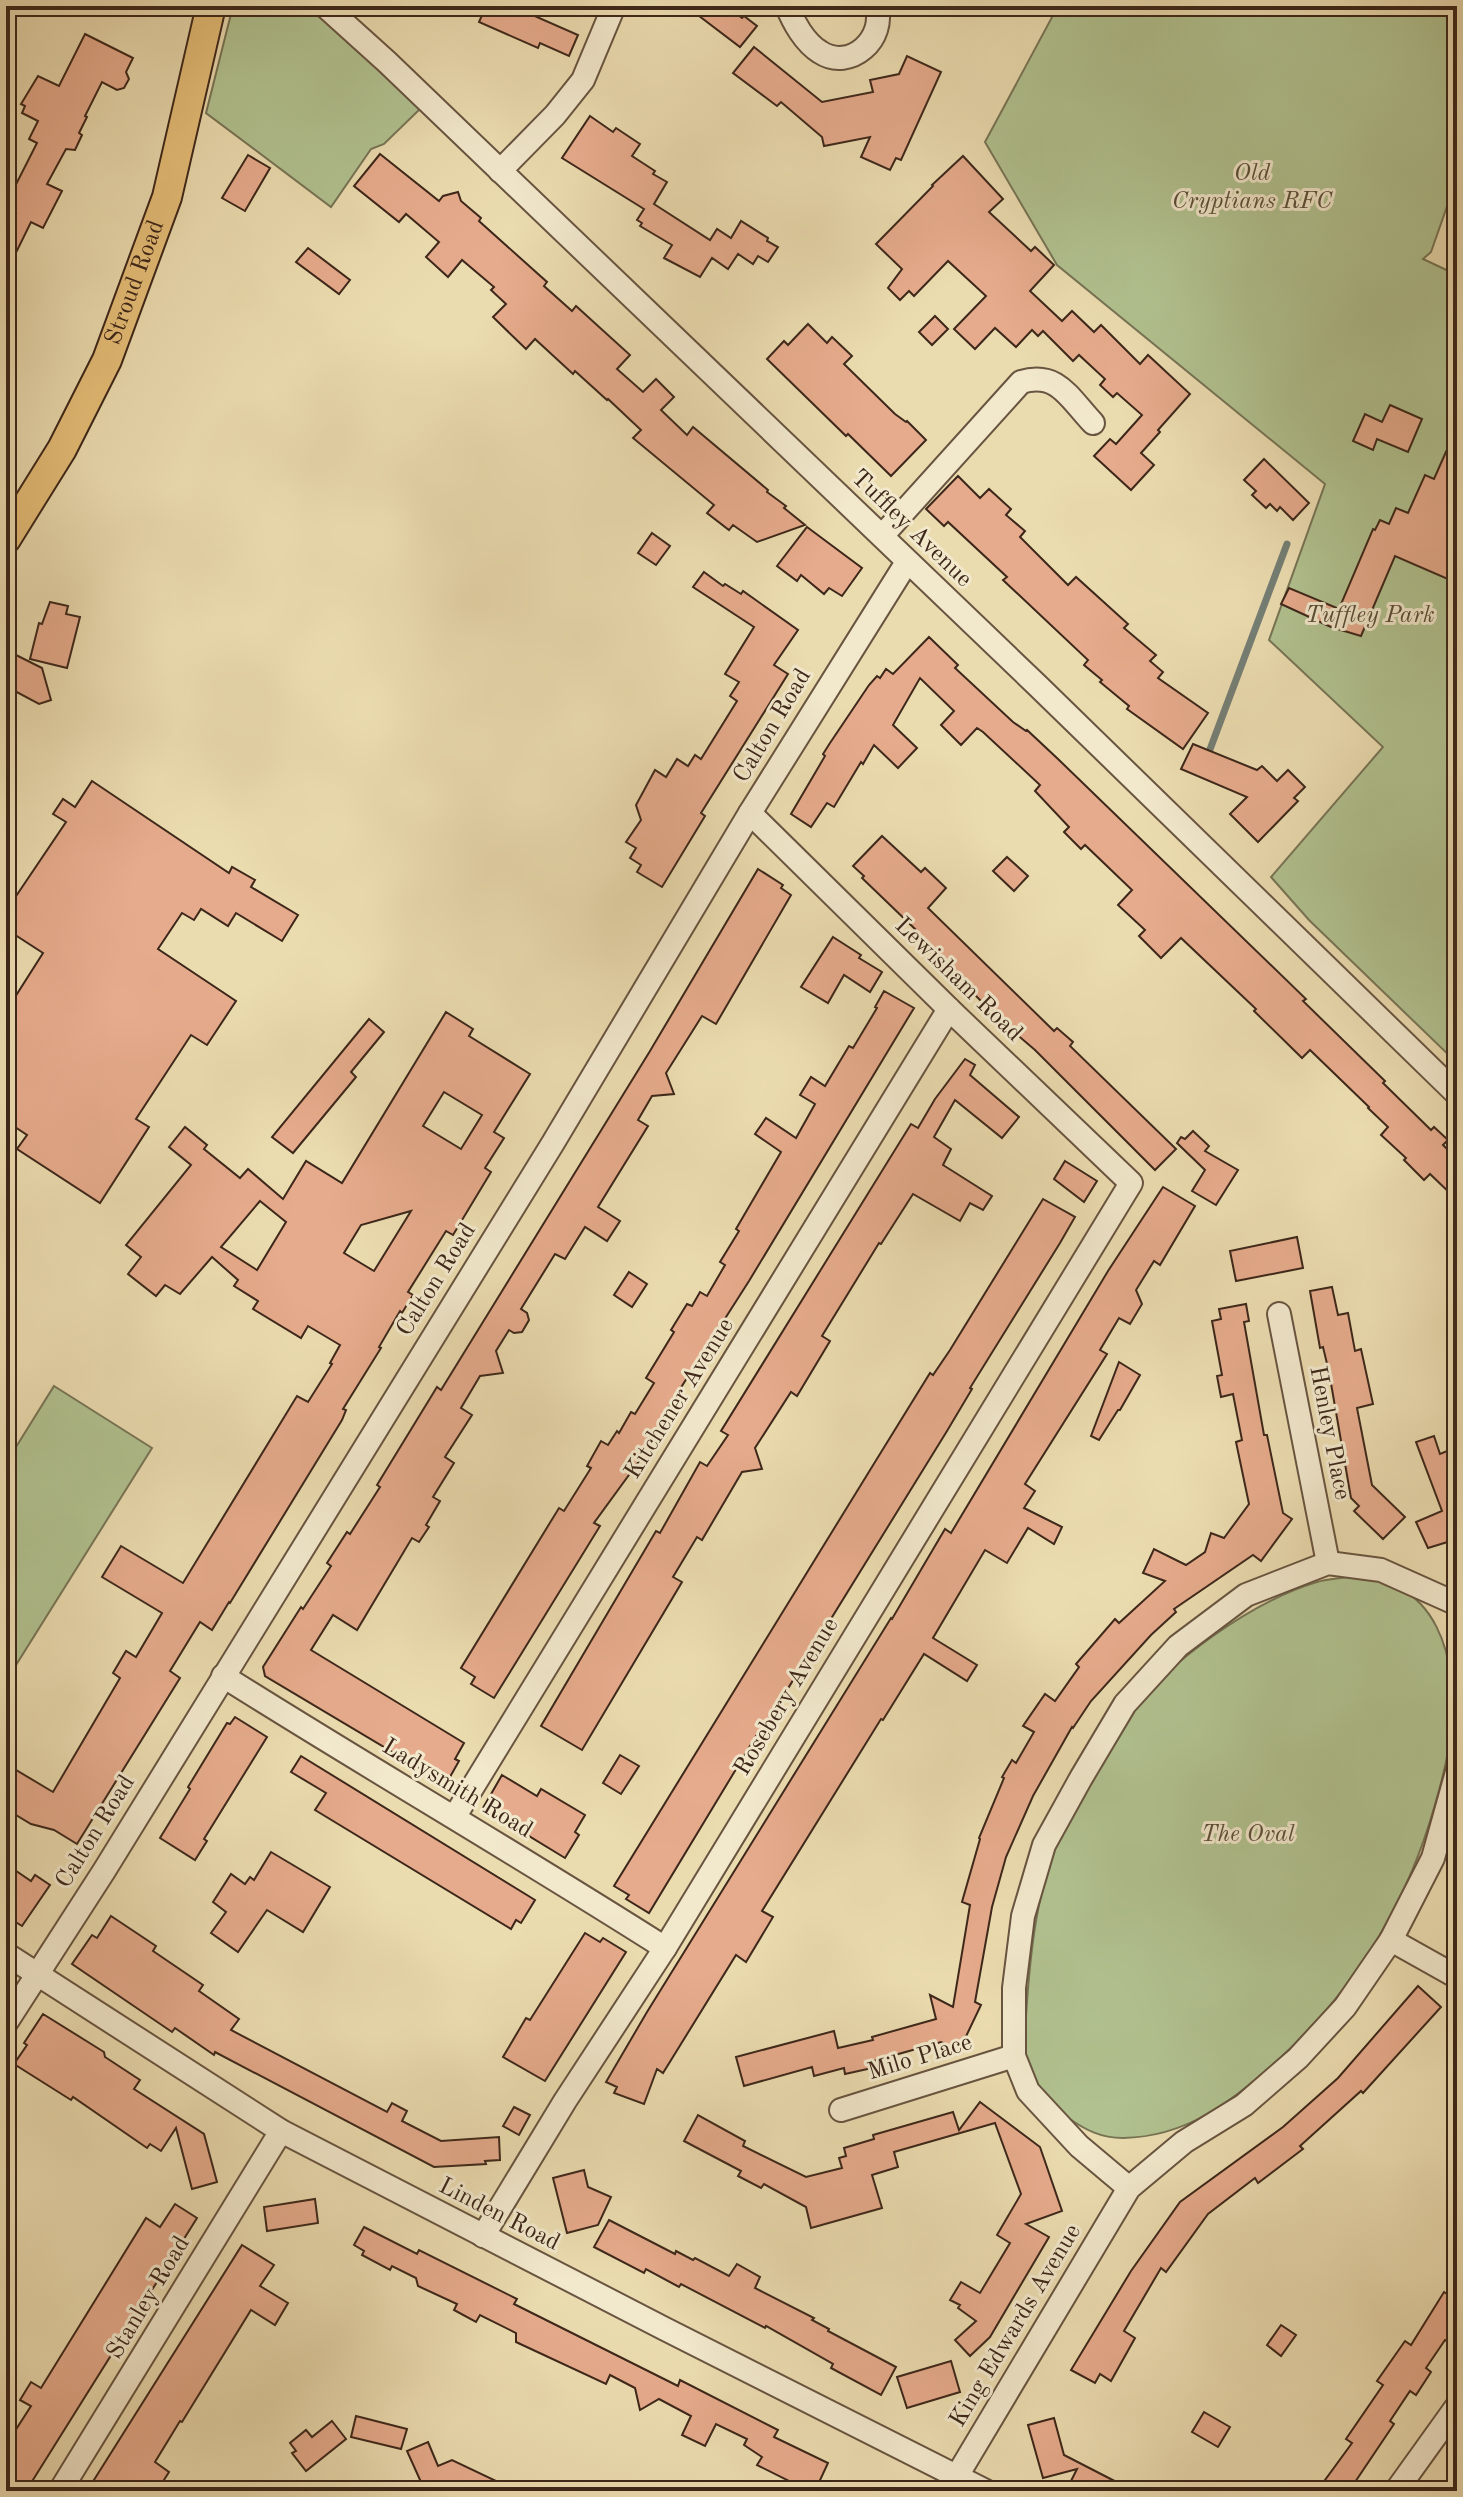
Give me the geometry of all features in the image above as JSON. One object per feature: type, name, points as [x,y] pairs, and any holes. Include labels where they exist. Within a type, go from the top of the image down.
[{"type":"main road","name":"Stroud Road","points":[[6,539],[62,449],[107,360],[167,197],[211,6]]},
{"type":"street","name":"Tuffley Avenue","points":[[325,6],[882,536],[1457,1094]]},
{"type":"street","points":[[500,171],[555,115],[583,80],[614,6]]},
{"type":"street","points":[[787,6],[801,34],[821,53],[844,58],[865,49],[876,34],[879,15],[876,6]]},
{"type":"street","points":[[882,536],[1021,382],[1037,377],[1054,381],[1093,423]]},
{"type":"street","name":"Calton Road","points":[[6,2023],[104,1871],[553,1143],[750,813],[907,562]]},
{"type":"street","name":"Lewisham Road","points":[[750,813],[1131,1183]]},
{"type":"street","name":"Kitchener Avenue","points":[[455,1816],[949,1009]]},
{"type":"street","name":"Rosebery Avenue","points":[[483,2236],[565,2101],[665,1948],[1131,1183]]},
{"type":"street","name":"Henley Place","points":[[1279,1314],[1328,1563]]},
{"type":"street","points":[[1457,1604],[1381,1570],[1328,1563],[1246,1595],[1178,1646],[1125,1704],[1044,1845],[1023,1916],[1014,1988],[1014,2056],[1028,2091],[1079,2146],[1129,2188],[1184,2142],[1244,2105],[1298,2058],[1345,2007],[1391,1940],[1433,1858],[1457,1772]]},
{"type":"street","name":"Ladysmith Road","points":[[223,1676],[665,1948]]},
{"type":"street","points":[[1391,1940],[1457,1977]]},
{"type":"street","name":"Linden Road","points":[[6,1954],[281,2131],[953,2484],[986,2491]]},
{"type":"street","name":"Milo Place","points":[[841,2110],[1014,2056]]},
{"type":"street","name":"Stanley Road","points":[[60,2491],[281,2131]]},
{"type":"street","name":"King Edwards Avenue","points":[[953,2484],[1129,2188]]},
{"type":"street","points":[[1396,2491],[1457,2406]]},
{"type":"green space","points":[[233,6],[314,6],[421,108],[384,144],[371,149],[331,207],[206,113]]},
{"type":"green space","name":"Old Cryptians RFC","points":[[1058,6],[1457,6],[1457,200],[1450,198],[1431,252],[1423,259],[1457,275],[1457,1063],[1309,920],[1271,877],[1383,747],[1269,640],[1325,484],[1057,265],[985,142]]},
{"type":"green space","points":[[54,1386],[152,1448],[6,1681],[6,1463]]},
{"type":"green space","name":"The Oval","points":[[1347,1577],[1387,1583],[1412,1596],[1430,1615],[1442,1639],[1449,1665],[1452,1711],[1446,1760],[1434,1808],[1408,1879],[1374,1945],[1353,1976],[1305,2033],[1244,2089],[1208,2114],[1168,2131],[1123,2138],[1100,2135],[1074,2122],[1047,2097],[1031,2072],[1025,2054],[1036,1920],[1047,1872],[1063,1827],[1125,1719],[1167,1673],[1214,1635],[1266,1603],[1317,1582]]},
{"type":"building","points":[[486,6],[512,6],[578,35],[569,56],[540,43],[538,48],[479,22]]},
{"type":"building","points":[[686,6],[731,6],[729,8],[757,26],[740,47]]},
{"type":"building","points":[[85,34],[133,58],[126,72],[129,79],[124,88],[117,90],[102,82],[85,116],[79,133],[82,135],[75,150],[66,149],[47,184],[62,191],[43,228],[31,222],[6,273],[6,235],[16,214],[6,209],[6,204],[37,143],[29,139],[38,121],[22,113],[25,106],[21,104],[38,76],[59,86]]},
{"type":"building","points":[[754,47],[822,102],[873,92],[870,80],[899,74],[907,56],[941,72],[901,160],[896,158],[890,170],[861,157],[870,137],[824,146],[822,137],[781,102],[777,106],[733,73]]},
{"type":"building","points":[[590,116],[613,132],[616,128],[640,144],[632,156],[667,182],[654,204],[710,240],[717,229],[731,238],[741,221],[778,247],[768,262],[758,256],[753,264],[738,254],[728,269],[712,258],[700,277],[664,258],[672,245],[640,226],[642,223],[637,220],[644,209],[562,158]]},
{"type":"building","points":[[380,154],[439,201],[443,196],[458,192],[461,201],[481,218],[479,221],[547,282],[544,286],[572,311],[576,306],[630,355],[617,369],[643,392],[656,379],[674,397],[661,410],[687,435],[693,427],[805,525],[757,542],[733,525],[729,530],[707,513],[714,505],[633,438],[641,430],[608,399],[575,371],[573,374],[535,339],[526,349],[493,317],[506,304],[491,290],[494,287],[462,260],[448,277],[426,257],[439,242],[406,214],[399,222],[354,186]]},
{"type":"building","points":[[248,155],[270,168],[245,211],[222,198]]},
{"type":"building","points":[[963,156],[1003,199],[989,212],[1031,251],[1035,247],[1054,265],[1030,291],[1062,321],[1072,311],[1094,332],[1101,325],[1140,364],[1148,355],[1190,394],[1141,453],[1154,465],[1131,490],[1094,456],[1110,439],[1116,444],[1142,415],[1117,393],[1113,397],[1100,385],[1105,379],[1079,355],[1073,361],[1043,331],[1038,336],[1032,330],[1016,347],[995,328],[975,349],[954,329],[986,296],[948,261],[914,296],[909,291],[900,300],[888,288],[902,269],[876,244]]},
{"type":"building","points":[[308,248],[350,280],[339,294],[296,262]]},
{"type":"building","points":[[935,316],[948,329],[932,345],[919,332]]},
{"type":"building","points":[[808,324],[827,343],[832,337],[852,356],[844,364],[926,440],[891,476],[767,359],[784,341],[788,345]]},
{"type":"building","points":[[1390,405],[1422,419],[1408,452],[1377,439],[1373,450],[1353,441],[1365,414],[1382,422]]},
{"type":"building","points":[[1457,427],[1457,507],[1450,522],[1457,525],[1457,583],[1395,556],[1361,636],[1331,627],[1281,604],[1289,588],[1339,609],[1373,529],[1380,520],[1389,524],[1396,508],[1408,513],[1425,475],[1434,479]]},
{"type":"building","points":[[1264,459],[1309,503],[1293,520],[1280,507],[1277,511],[1270,504],[1266,508],[1252,495],[1256,491],[1244,480]]},
{"type":"building","points":[[958,476],[980,498],[989,489],[1011,509],[1006,515],[1025,531],[1020,537],[1068,585],[1076,577],[1128,624],[1124,628],[1156,655],[1150,661],[1163,672],[1158,678],[1208,713],[1183,749],[1127,709],[1129,706],[1084,665],[1088,660],[1003,580],[1007,577],[948,522],[944,526],[926,509]]},
{"type":"building","points":[[807,527],[862,568],[842,596],[829,588],[824,594],[801,575],[797,581],[777,566]]},
{"type":"building","points":[[652,533],[670,546],[656,565],[638,553]]},
{"type":"building","points":[[704,572],[723,586],[725,584],[741,594],[743,591],[798,630],[774,665],[788,674],[701,813],[705,816],[662,887],[637,872],[641,865],[630,858],[636,848],[626,842],[641,820],[636,805],[655,770],[666,777],[677,759],[688,766],[695,755],[701,759],[737,701],[730,696],[739,682],[725,674],[754,627],[693,587]]},
{"type":"building","points":[[50,602],[68,606],[66,614],[80,617],[67,668],[30,659],[39,623],[42,624]]},
{"type":"building","points":[[929,637],[958,665],[955,668],[1058,759],[1306,999],[1303,1001],[1431,1130],[1434,1127],[1448,1140],[1443,1145],[1457,1159],[1457,1200],[1430,1174],[1424,1180],[1381,1135],[1388,1127],[1369,1107],[1310,1050],[1302,1058],[1254,1011],[1256,1009],[1181,938],[1161,958],[1139,936],[1145,930],[1118,905],[1132,890],[1085,845],[1081,849],[1064,832],[1069,827],[1035,791],[1040,785],[983,732],[977,728],[961,745],[941,725],[954,711],[920,678],[893,725],[917,748],[898,768],[874,745],[834,807],[827,803],[811,827],[791,814],[825,756],[823,754],[869,685],[877,676],[880,678],[886,669],[893,674]]},
{"type":"building","points":[[6,650],[42,668],[51,700],[39,704],[11,689],[16,678],[6,673]]},
{"type":"building","points":[[1193,744],[1257,770],[1262,766],[1277,781],[1288,770],[1305,787],[1294,798],[1298,801],[1258,842],[1230,814],[1247,797],[1181,769]]},
{"type":"building","points":[[92,781],[229,873],[232,867],[255,880],[251,887],[298,915],[282,941],[236,913],[228,926],[201,909],[194,920],[182,913],[158,949],[236,1001],[207,1045],[191,1035],[136,1119],[149,1127],[100,1203],[17,1149],[27,1135],[6,1121],[6,991],[15,997],[43,953],[6,929],[6,911],[66,822],[53,814],[63,799],[75,807]]},
{"type":"building","points":[[882,836],[921,872],[925,868],[946,888],[928,908],[1054,1031],[1057,1028],[1073,1042],[1070,1046],[1176,1149],[1155,1170],[1035,1050],[917,939],[913,932],[915,929],[862,878],[864,876],[853,866]]},
{"type":"building","points":[[1007,857],[1028,876],[1014,891],[993,871]]},
{"type":"building","points":[[758,869],[783,885],[781,888],[791,895],[716,1024],[702,1016],[666,1073],[674,1094],[652,1096],[638,1120],[648,1126],[598,1207],[620,1221],[607,1241],[585,1227],[565,1259],[555,1254],[521,1309],[527,1313],[529,1320],[522,1332],[509,1330],[496,1351],[503,1373],[480,1376],[461,1408],[472,1415],[445,1457],[454,1463],[433,1497],[440,1501],[426,1525],[429,1527],[419,1542],[412,1538],[357,1630],[333,1615],[311,1650],[464,1743],[455,1759],[459,1761],[446,1784],[265,1676],[263,1667],[331,1566],[327,1563],[380,1487],[377,1485],[437,1387],[441,1390]]},
{"type":"building","points":[[833,937],[882,972],[870,992],[844,975],[828,1003],[801,987]]},
{"type":"building","points":[[884,991],[914,1008],[749,1281],[673,1400],[642,1457],[594,1523],[600,1526],[494,1698],[471,1684],[475,1677],[461,1668],[559,1508],[564,1511],[591,1468],[587,1466],[601,1441],[608,1445],[631,1412],[635,1414],[654,1383],[646,1378],[687,1304],[692,1306],[700,1292],[707,1296],[725,1265],[720,1262],[739,1231],[736,1229],[781,1152],[755,1134],[766,1118],[796,1138],[815,1104],[800,1095],[811,1077],[825,1086],[849,1046],[853,1048]]},
{"type":"building","points":[[446,1012],[473,1029],[469,1036],[530,1074],[494,1132],[504,1138],[485,1168],[491,1172],[453,1235],[446,1231],[408,1292],[413,1295],[402,1313],[400,1311],[343,1409],[346,1410],[342,1420],[230,1603],[212,1630],[200,1622],[170,1671],[180,1678],[77,1844],[54,1830],[31,1824],[6,1809],[6,1764],[53,1792],[120,1678],[113,1673],[126,1651],[136,1657],[162,1613],[102,1577],[121,1546],[183,1583],[297,1396],[308,1402],[340,1345],[308,1326],[301,1338],[253,1309],[258,1301],[234,1286],[238,1280],[212,1257],[180,1294],[165,1285],[156,1296],[128,1274],[141,1257],[126,1245],[191,1165],[169,1147],[185,1127],[207,1145],[204,1149],[240,1178],[248,1169],[283,1199],[306,1161],[342,1183]],"holes":[[[444,1092],[482,1115],[461,1149],[423,1126]],[[260,1201],[286,1222],[257,1270],[221,1247]],[[411,1211],[374,1271],[344,1253],[361,1225]]]},
{"type":"building","points":[[369,1019],[384,1032],[351,1072],[356,1077],[293,1153],[272,1137]]},
{"type":"building","points":[[965,1059],[975,1065],[970,1075],[1019,1117],[1002,1138],[955,1100],[934,1137],[951,1149],[943,1165],[992,1196],[983,1210],[970,1203],[960,1221],[913,1194],[822,1336],[830,1341],[797,1396],[791,1392],[755,1448],[762,1469],[742,1472],[702,1540],[697,1537],[673,1577],[682,1582],[582,1750],[541,1726],[700,1462],[707,1466],[728,1435],[721,1431],[911,1124],[918,1128]]},
{"type":"building","points":[[1193,1131],[1209,1146],[1205,1151],[1238,1170],[1216,1205],[1192,1191],[1205,1170],[1177,1143]]},
{"type":"building","points":[[1065,1161],[1097,1181],[1084,1202],[1054,1179]]},
{"type":"building","points":[[1163,1187],[1195,1206],[1160,1265],[1154,1261],[1136,1290],[1142,1304],[1130,1324],[1119,1318],[1100,1350],[1107,1354],[1025,1484],[1035,1491],[1024,1508],[1062,1527],[1054,1544],[1028,1528],[1007,1563],[985,1550],[933,1638],[977,1665],[967,1681],[924,1654],[762,1911],[773,1917],[746,1962],[736,1955],[663,2073],[657,2069],[644,2104],[614,2093],[617,2087],[606,2082],[647,2012],[945,1529],[951,1533],[1108,1271]]},
{"type":"building","points":[[1043,1199],[1075,1217],[947,1431],[649,1913],[626,1899],[629,1895],[614,1886],[930,1373],[933,1375],[950,1350]]},
{"type":"building","points":[[1297,1237],[1303,1268],[1236,1281],[1230,1251]]},
{"type":"building","points":[[629,1272],[647,1284],[632,1307],[614,1295]]},
{"type":"building","points":[[1332,1287],[1338,1315],[1348,1313],[1355,1351],[1361,1349],[1373,1404],[1357,1408],[1372,1485],[1405,1517],[1383,1539],[1354,1511],[1359,1506],[1351,1498],[1329,1372],[1323,1347],[1320,1348],[1310,1291]]},
{"type":"building","points":[[1246,1304],[1249,1321],[1244,1322],[1264,1435],[1267,1435],[1283,1513],[1292,1519],[1261,1561],[1253,1555],[1174,1609],[1176,1612],[1091,1701],[1072,1727],[1033,1796],[1006,1857],[992,1907],[975,2002],[981,2005],[959,2051],[941,2042],[870,2062],[872,2068],[845,2074],[844,2068],[814,2076],[812,2067],[744,2086],[736,2057],[834,2031],[838,2048],[873,2040],[872,2037],[936,2019],[930,1995],[953,2007],[970,1905],[962,1902],[979,1838],[1002,1777],[1012,1760],[1016,1763],[1034,1732],[1023,1726],[1045,1694],[1055,1701],[1079,1667],[1076,1664],[1115,1619],[1119,1623],[1165,1581],[1143,1573],[1154,1549],[1186,1565],[1205,1552],[1211,1533],[1224,1538],[1249,1504],[1236,1442],[1242,1440],[1233,1394],[1221,1397],[1217,1376],[1222,1375],[1212,1321],[1221,1319],[1219,1309]]},
{"type":"building","points":[[1119,1362],[1140,1375],[1099,1440],[1091,1436]]},
{"type":"building","points":[[1434,1436],[1440,1454],[1457,1447],[1457,1547],[1454,1540],[1428,1548],[1416,1522],[1442,1511],[1416,1442]]},
{"type":"building","points":[[235,1717],[267,1737],[204,1839],[207,1841],[195,1860],[160,1838],[227,1723],[230,1724]]},
{"type":"building","points":[[620,1755],[639,1766],[621,1794],[603,1783]]},
{"type":"building","points":[[301,1756],[535,1900],[521,1923],[516,1920],[511,1929],[315,1810],[326,1793],[291,1772]]},
{"type":"building","points":[[502,1775],[537,1796],[541,1789],[585,1815],[575,1832],[579,1835],[565,1858],[483,1808]]},
{"type":"building","points":[[271,1852],[330,1887],[303,1932],[267,1910],[238,1952],[211,1933],[226,1912],[213,1902],[231,1874],[245,1884],[250,1877],[254,1880]]},
{"type":"building","points":[[6,1864],[31,1881],[35,1875],[50,1885],[22,1926],[6,1916]]},
{"type":"building","points":[[111,1916],[156,1946],[153,1951],[203,1985],[199,1991],[239,2019],[231,2030],[387,2112],[392,2103],[407,2111],[402,2121],[441,2141],[499,2137],[500,2160],[485,2161],[486,2164],[434,2167],[215,2052],[214,2055],[175,2028],[172,2032],[72,1964],[92,1935],[97,1938]]},
{"type":"building","points":[[585,1933],[600,1942],[603,1938],[626,1952],[545,2081],[503,2057]]},
{"type":"building","points":[[1418,1986],[1441,2007],[1363,2093],[1361,2091],[1300,2146],[1303,2149],[1258,2183],[1255,2178],[1208,2214],[1166,2272],[1161,2268],[1124,2331],[1135,2338],[1111,2381],[1100,2374],[1095,2383],[1071,2370],[1131,2271],[1180,2202],[1283,2127],[1338,2078]]},
{"type":"building","points":[[43,2014],[104,2052],[105,2057],[140,2080],[134,2089],[204,2134],[217,2182],[192,2189],[176,2128],[161,2151],[150,2144],[147,2148],[73,2097],[71,2100],[14,2064]]},
{"type":"building","points":[[980,2102],[1040,2147],[1062,2211],[1026,2224],[1049,2237],[990,2337],[970,2356],[955,2340],[976,2321],[950,2300],[961,2282],[980,2293],[1010,2243],[997,2235],[1021,2194],[995,2123],[894,2152],[898,2167],[872,2175],[882,2208],[811,2228],[806,2207],[764,2184],[761,2188],[738,2176],[741,2171],[684,2141],[698,2115],[745,2141],[743,2146],[806,2177],[842,2168],[839,2158],[846,2156],[844,2148],[874,2139],[873,2135],[953,2112],[959,2130]]},
{"type":"building","points":[[514,2107],[530,2115],[519,2135],[503,2126]]},
{"type":"building","points":[[584,2170],[588,2187],[611,2197],[598,2225],[567,2233],[553,2178]]},
{"type":"building","points":[[315,2199],[318,2223],[267,2231],[264,2207]]},
{"type":"building","points":[[175,2204],[197,2218],[26,2491],[6,2491],[6,2445],[31,2406],[20,2400],[31,2382],[41,2388],[146,2218],[160,2227]]},
{"type":"building","points":[[609,2220],[675,2254],[676,2251],[693,2260],[695,2258],[729,2276],[737,2264],[760,2277],[755,2288],[814,2318],[812,2320],[828,2331],[896,2367],[881,2395],[831,2368],[833,2364],[766,2326],[681,2284],[679,2287],[646,2269],[644,2273],[594,2247]]},
{"type":"building","points":[[364,2227],[417,2254],[419,2250],[517,2299],[514,2304],[678,2386],[680,2380],[778,2430],[774,2437],[828,2463],[815,2491],[809,2491],[757,2465],[762,2457],[744,2445],[747,2439],[716,2424],[705,2446],[682,2435],[691,2416],[659,2399],[640,2410],[635,2388],[610,2375],[606,2384],[516,2342],[516,2333],[480,2315],[476,2322],[454,2310],[457,2304],[418,2286],[416,2278],[392,2266],[390,2270],[362,2255],[364,2251],[354,2245]]},
{"type":"building","points":[[242,2245],[274,2265],[260,2286],[288,2303],[275,2325],[251,2310],[155,2462],[169,2472],[157,2491],[87,2491]]},
{"type":"building","points":[[1444,2292],[1457,2300],[1457,2329],[1449,2342],[1445,2340],[1426,2368],[1431,2372],[1416,2395],[1410,2391],[1390,2421],[1394,2424],[1349,2491],[1317,2491],[1352,2443],[1346,2439],[1383,2385],[1377,2381],[1405,2341],[1411,2345]]},
{"type":"building","points":[[1281,2325],[1296,2335],[1281,2356],[1267,2345]]},
{"type":"building","points":[[951,2361],[960,2392],[907,2408],[897,2377]]},
{"type":"building","points":[[1204,2412],[1230,2427],[1218,2447],[1192,2432]]},
{"type":"building","points":[[356,2416],[407,2429],[401,2449],[351,2437]]},
{"type":"building","points":[[1054,2418],[1064,2455],[1134,2491],[1066,2491],[1077,2469],[1043,2478],[1028,2425]]},
{"type":"building","points":[[332,2421],[346,2439],[306,2471],[292,2453],[296,2451],[290,2443],[306,2430],[312,2437]]},
{"type":"building","points":[[428,2442],[438,2466],[452,2460],[517,2491],[425,2491],[407,2451]]},
{"type":"waterway","points":[[1206,760],[1287,544]]},
{"type":"park label","name":"Tuffley Park","points":[[1370,616]]}]
